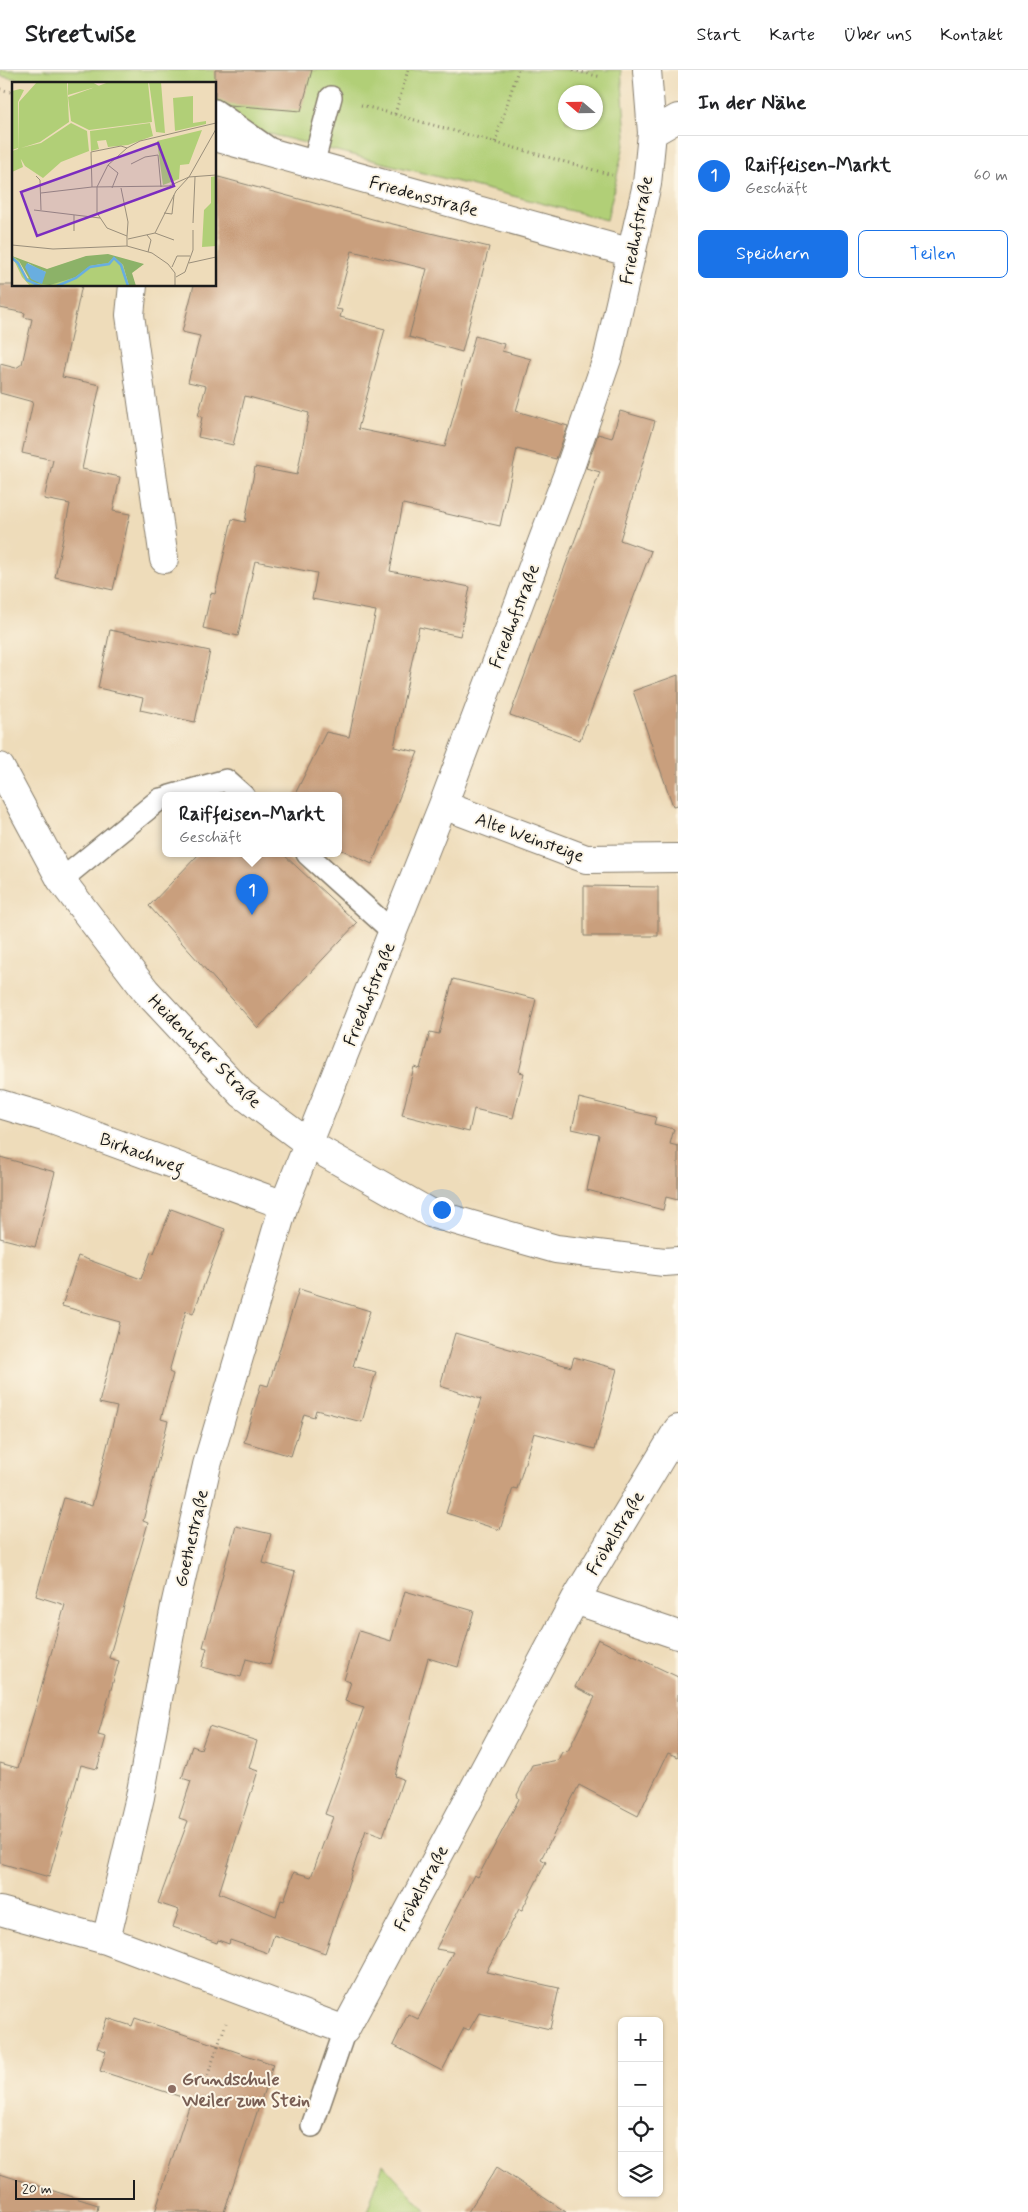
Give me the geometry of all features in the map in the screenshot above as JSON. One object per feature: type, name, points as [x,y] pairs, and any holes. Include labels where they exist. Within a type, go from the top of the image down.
[{"type":"street","name":"Friedhofstraße","points":[[309,1144],[443,805],[567,476],[608,356],[647,184],[652,133],[648,70]]},
{"type":"street","points":[[652,133],[678,118]]},
{"type":"street","name":"Friedensstraße","points":[[216,137],[632,253]]},
{"type":"street","points":[[133,286],[130,315],[164,559]]},
{"type":"street","name":"Heidenhofer Straße","points":[[0,766],[61,880],[146,992],[242,1094],[309,1144],[430,1213],[556,1249],[664,1262],[678,1261]]},
{"type":"street","name":"Alte Weinsteige","points":[[443,805],[586,859],[678,858]]},
{"type":"street","name":"Birkachweg","points":[[0,1104],[44,1116],[284,1205]]},
{"type":"street","name":"Goethestraße","points":[[106,1940],[140,1797],[176,1606],[207,1466],[284,1205],[309,1144]]},
{"type":"street","name":"Fröbelstraße","points":[[345,2030],[575,1600],[678,1429]]},
{"type":"street","points":[[575,1600],[678,1636]]},
{"type":"street","points":[[0,1911],[106,1940],[345,2030]]},
{"type":"lane","points":[[313,165],[331,97]]},
{"type":"lane","points":[[216,111],[277,154]]},
{"type":"lane","points":[[184,792],[226,780],[240,792]]},
{"type":"lane","points":[[61,880],[162,799]]},
{"type":"lane","points":[[310,857],[393,932]]},
{"type":"lane","points":[[312,2126],[345,2030]]},
{"type":"path","points":[[395,114],[408,70]]},
{"type":"path","points":[[495,142],[518,70]]},
{"type":"path","points":[[573,70],[601,77]]},
{"type":"path","points":[[331,97],[616,176]]},
{"type":"path","points":[[206,2080],[237,1990]]},
{"type":"green space","points":[[0,70],[621,70],[626,136],[607,220],[216,120],[216,82],[32,82],[0,76]]},
{"type":"green space","points":[[383,2164],[427,2212],[367,2212]]},
{"type":"building","points":[[215,70],[312,70],[301,111],[229,105],[216,98]]},
{"type":"building","points":[[216,176],[376,220],[489,247],[462,352],[409,337],[427,269],[352,251],[336,309],[342,310],[340,317],[385,329],[358,429],[445,447],[475,336],[504,344],[502,351],[531,359],[516,411],[568,426],[556,459],[517,449],[500,526],[403,504],[390,571],[470,587],[460,636],[419,627],[394,747],[418,752],[372,864],[342,850],[342,792],[296,792],[326,732],[349,737],[376,611],[312,599],[317,573],[255,561],[238,636],[203,628],[211,593],[215,594],[232,519],[245,522],[255,467],[297,475],[309,413],[245,396],[233,445],[198,437],[202,417],[198,416],[206,386],[188,382],[200,336],[182,332],[194,286],[216,286]]},
{"type":"building","points":[[0,285],[82,286],[62,377],[100,385],[82,469],[120,477],[113,511],[130,514],[113,590],[55,577],[70,504],[44,499],[53,460],[22,453],[33,402],[0,393],[0,364],[16,368],[22,364],[32,319],[24,317],[25,313],[0,308]]},
{"type":"building","points":[[620,411],[655,421],[620,540],[651,551],[580,740],[510,715],[600,472],[586,468],[598,434],[612,438]]},
{"type":"building","points":[[110,630],[210,651],[195,722],[140,710],[143,698],[98,688]]},
{"type":"building","points":[[678,675],[678,805],[673,806],[633,691]]},
{"type":"building","points":[[196,857],[286,857],[357,923],[258,1028],[149,906]]},
{"type":"building","points":[[584,886],[658,887],[658,936],[584,936]]},
{"type":"building","points":[[453,979],[536,999],[519,1072],[524,1073],[513,1118],[474,1109],[469,1132],[402,1115],[414,1067],[420,1069],[430,1032],[439,1034]]},
{"type":"building","points":[[579,1098],[656,1117],[654,1124],[674,1129],[670,1144],[678,1146],[678,1200],[666,1197],[663,1210],[587,1190],[599,1135],[572,1129]]},
{"type":"building","points":[[0,1157],[55,1172],[35,1247],[0,1238]]},
{"type":"building","points":[[171,1209],[225,1229],[193,1314],[186,1311],[169,1372],[173,1374],[161,1419],[168,1421],[143,1521],[148,1523],[109,1658],[119,1661],[98,1735],[106,1737],[97,1769],[81,1765],[49,1877],[0,1863],[0,1763],[18,1768],[65,1605],[36,1596],[64,1498],[92,1506],[117,1407],[99,1403],[120,1322],[62,1306],[78,1256],[141,1279],[151,1252],[154,1253]]},
{"type":"building","points":[[299,1289],[370,1311],[353,1366],[376,1372],[362,1422],[316,1410],[314,1417],[304,1414],[291,1456],[244,1442],[261,1384],[268,1386]]},
{"type":"building","points":[[455,1333],[571,1367],[574,1357],[617,1369],[595,1449],[534,1433],[517,1489],[513,1488],[500,1530],[446,1513],[481,1399],[440,1386]]},
{"type":"building","points":[[236,1526],[271,1534],[263,1563],[295,1572],[270,1665],[246,1659],[241,1677],[202,1667],[207,1648],[203,1647]]},
{"type":"building","points":[[405,1591],[474,1611],[458,1667],[428,1658],[395,1776],[403,1779],[383,1836],[366,1830],[325,1953],[274,1935],[268,1953],[230,1940],[229,1944],[218,1940],[217,1943],[173,1927],[179,1910],[158,1903],[188,1821],[179,1818],[191,1781],[182,1778],[192,1746],[201,1749],[209,1726],[257,1741],[249,1768],[258,1771],[219,1893],[276,1916],[281,1900],[284,1901],[294,1872],[311,1877],[333,1817],[325,1814],[364,1707],[345,1701],[351,1682],[344,1680],[359,1631],[391,1641]]},
{"type":"building","points":[[598,1639],[678,1677],[678,1757],[668,1753],[638,1816],[579,1785],[541,1859],[546,1862],[522,1910],[519,1909],[486,1972],[559,1988],[550,2029],[479,2013],[469,2030],[464,2028],[442,2071],[393,2045],[408,2014],[418,2019],[453,1952],[436,1949],[474,1875],[478,1877],[519,1799],[517,1795],[532,1765],[558,1760],[562,1752],[568,1751],[595,1697],[575,1687]]},
{"type":"building","points":[[107,2018],[132,2026],[135,2018],[273,2064],[224,2212],[155,2212],[191,2100],[100,2071],[106,2051],[97,2048]]},
{"type":"building","points":[[497,2167],[566,2212],[468,2212]]},
{"type":"building","points":[[0,2174],[98,2205],[97,2212],[0,2212]]},
{"type":"place","name":"Raiffeisen-Markt","points":[[252,915]]},
{"type":"place","name":"Grundschule Weiler zum Stein","points":[[172,2089]]}]
